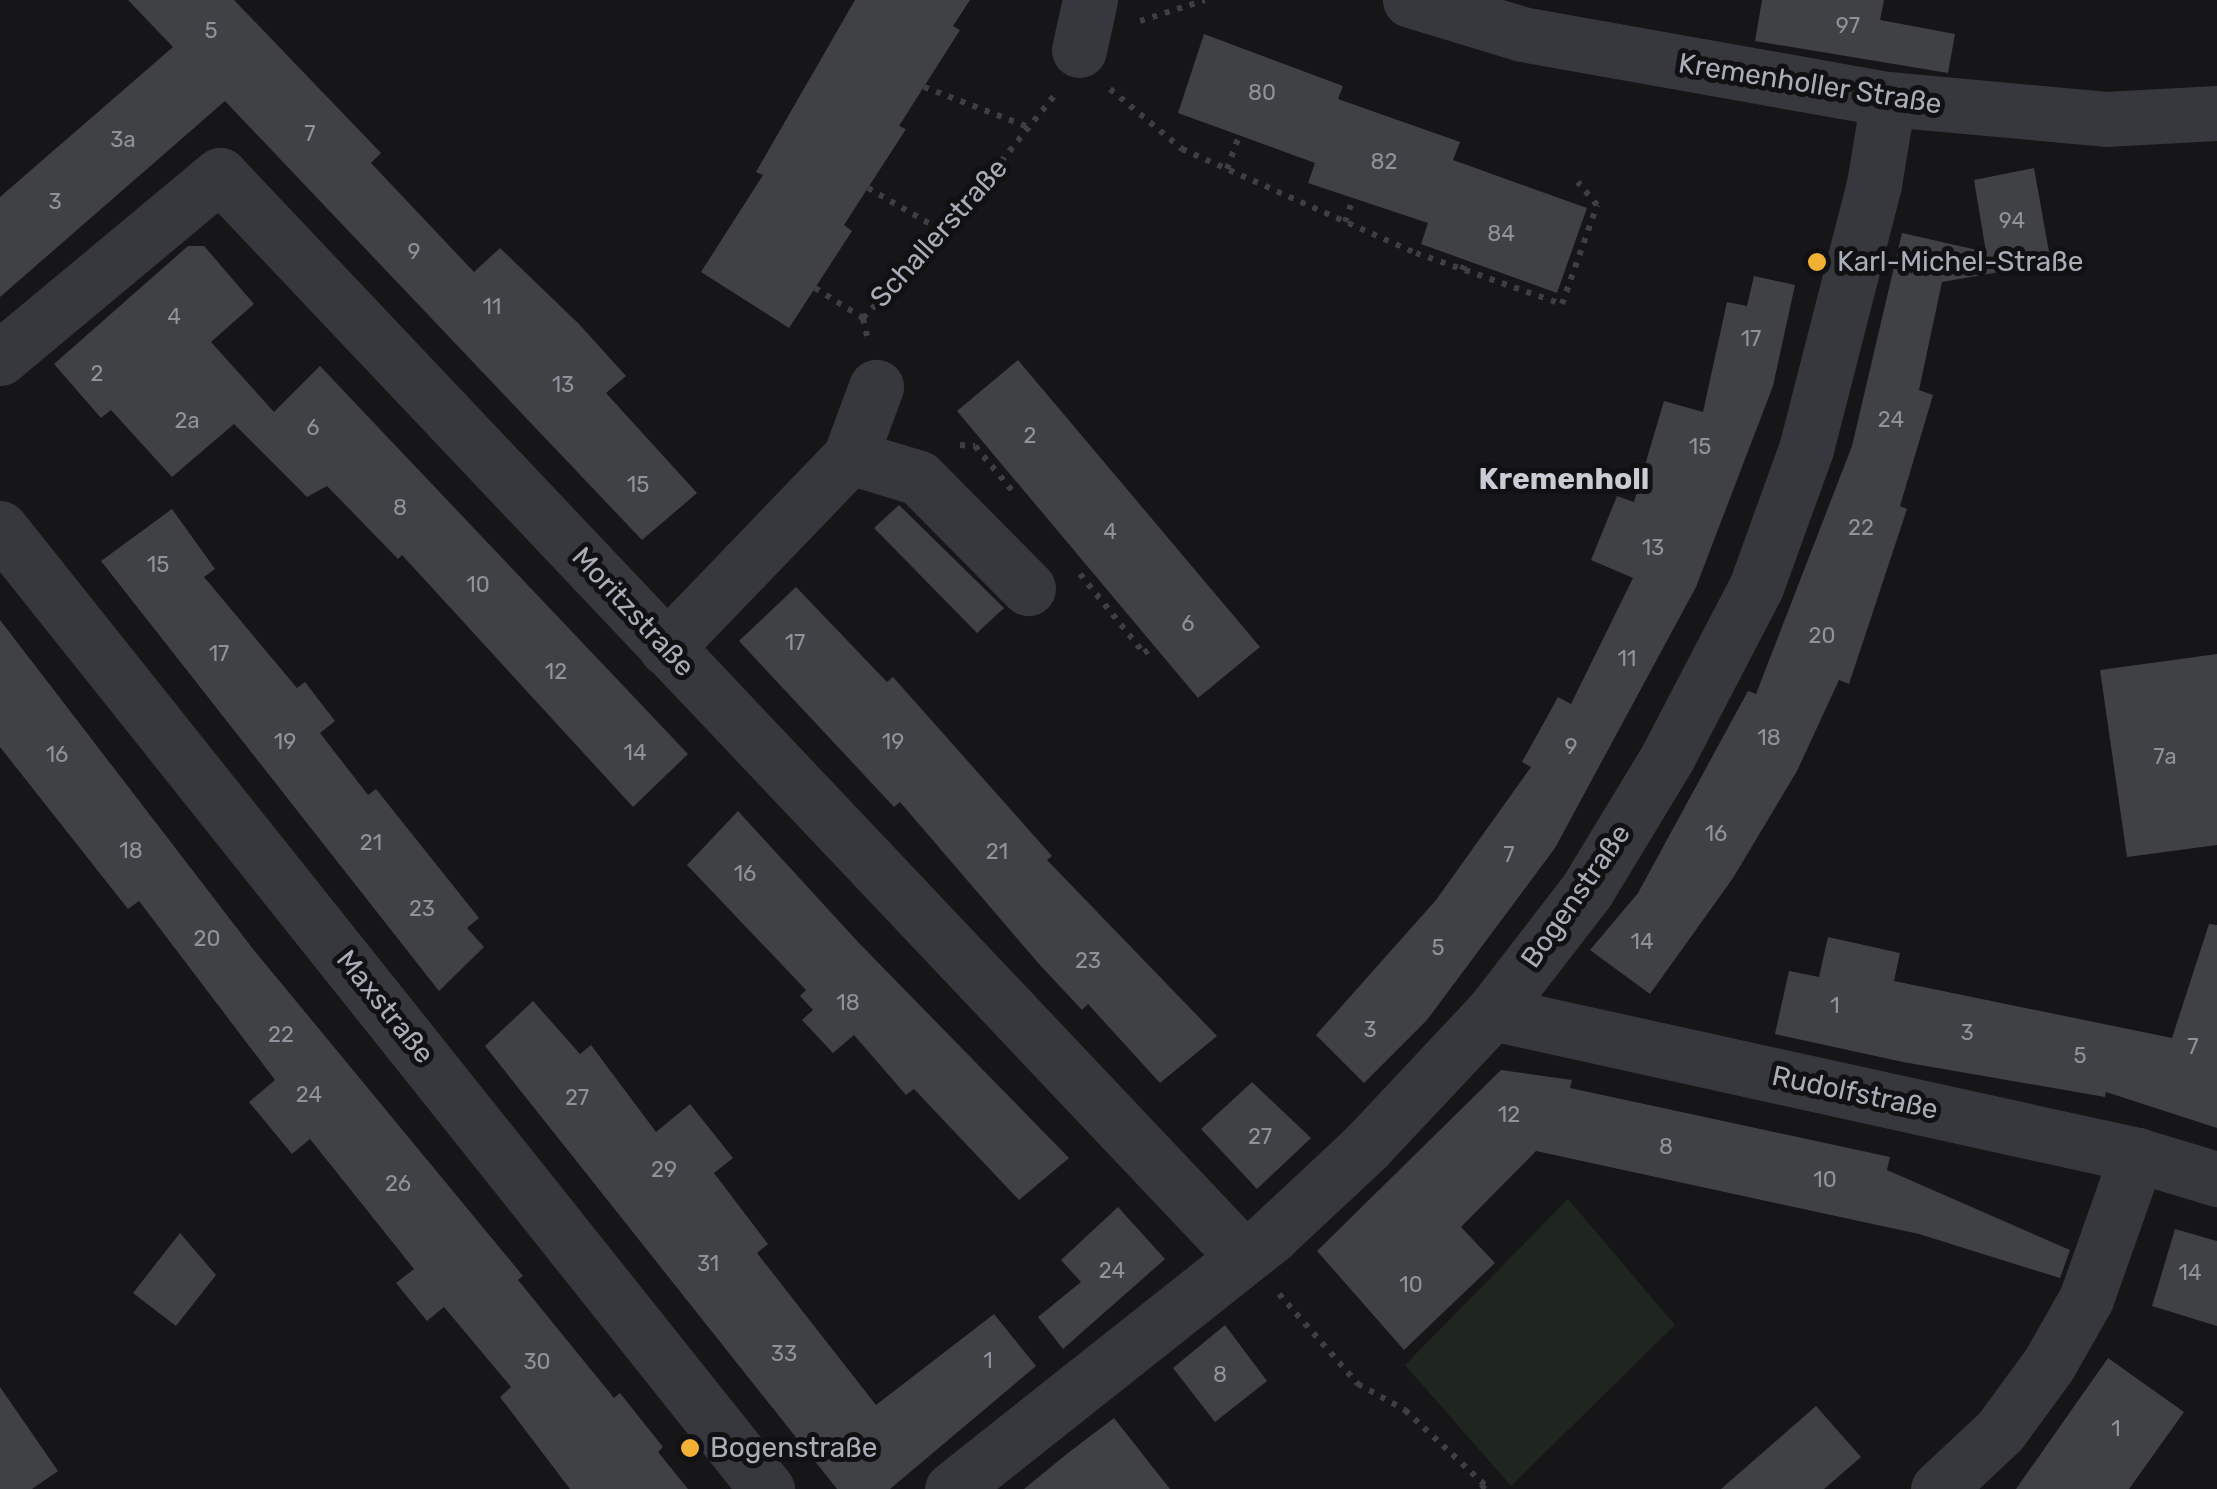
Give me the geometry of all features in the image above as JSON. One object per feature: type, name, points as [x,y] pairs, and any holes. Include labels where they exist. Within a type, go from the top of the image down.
[{"type":"street","name":"Kremenholler Straße","points":[[1410,0],[1522,34],[1888,99],[2106,119],[2217,112]]},
{"type":"street","name":"Bogenstraße","points":[[952,1489],[1243,1256],[1366,1147],[1492,1013],[1587,890],[1668,756],[1756,587],[1806,449],[1874,184],[1888,99]]},
{"type":"street","name":"Moritzstraße","points":[[0,358],[220,175],[1243,1256]]},
{"type":"street","points":[[666,648],[850,457],[876,387]]},
{"type":"street","points":[[850,457],[919,478],[1028,588]]},
{"type":"street","name":"Maxstraße","points":[[0,528],[767,1489]]},
{"type":"street","name":"Rudolfstraße","points":[[1492,1013],[2137,1154],[2217,1179]]},
{"type":"street","points":[[1938,1489],[2000,1431],[2049,1364],[2086,1299],[2137,1154]]},
{"type":"path","points":[[1164,12],[1205,0]]},
{"type":"path","points":[[1081,36],[1140,118],[1182,149],[1344,222],[1462,270],[1562,304],[1597,204],[1578,182]]},
{"type":"path","name":"Schallerstraße","points":[[876,387],[863,318],[944,232],[1031,128],[1081,36]]},
{"type":"path","points":[[924,87],[1031,128]]},
{"type":"path","points":[[1227,169],[1238,136]]},
{"type":"path","points":[[868,188],[944,232]]},
{"type":"path","points":[[1344,222],[1353,199]]},
{"type":"path","points":[[1462,270],[1466,260]]},
{"type":"path","points":[[815,288],[863,318]]},
{"type":"path","points":[[1243,1256],[1358,1384],[1405,1410],[1485,1485],[1481,1489]]},
{"type":"shaded area","points":[[1568,1199],[1675,1325],[1511,1486],[1405,1365]]},
{"type":"building","points":[[128,0],[234,0],[381,153],[371,163],[474,272],[500,248],[579,324],[626,376],[606,393],[697,493],[642,540],[225,101],[0,297],[0,197],[173,47]]},
{"type":"building","points":[[855,0],[970,0],[953,26],[960,30],[899,126],[906,129],[844,225],[852,231],[789,328],[701,272],[763,175],[756,172]]},
{"type":"building","points":[[1762,0],[1884,0],[1880,20],[1955,34],[1948,73],[1755,41]]},
{"type":"building","points":[[1204,34],[1343,86],[1338,99],[1460,142],[1453,160],[1587,208],[1557,293],[1421,244],[1428,223],[1308,183],[1315,163],[1178,113]]},
{"type":"building","points":[[2034,168],[2051,263],[1942,282],[1919,390],[1933,395],[1900,506],[1907,509],[1849,684],[1839,680],[1797,771],[1733,878],[1650,994],[1590,950],[1638,893],[1748,691],[1756,694],[1852,446],[1902,233],[1986,252],[1974,180]]},
{"type":"building","points":[[188,246],[204,246],[254,304],[211,342],[274,412],[320,366],[688,754],[633,807],[402,555],[398,559],[327,486],[307,497],[234,424],[172,477],[111,410],[101,418],[54,364]]},
{"type":"building","points":[[1754,276],[1795,285],[1773,386],[1696,587],[1555,848],[1427,1020],[1364,1083],[1316,1035],[1436,900],[1531,767],[1522,762],[1558,697],[1571,704],[1633,578],[1591,560],[1617,496],[1634,502],[1664,401],[1703,412],[1727,302],[1747,306]]},
{"type":"building","points":[[1018,360],[1260,647],[1198,698],[957,411]]},
{"type":"building","points":[[899,505],[1004,608],[977,633],[874,528]]},
{"type":"building","points":[[172,509],[215,569],[204,577],[297,688],[305,682],[335,721],[320,733],[368,795],[376,789],[479,918],[467,928],[484,947],[439,991],[101,561]]},
{"type":"building","points":[[796,587],[887,682],[893,677],[1052,856],[1047,860],[1217,1036],[1160,1083],[1088,1004],[1082,1010],[900,802],[894,807],[739,641]]},
{"type":"building","points":[[0,620],[253,949],[523,1276],[518,1280],[614,1398],[620,1393],[663,1447],[658,1452],[688,1489],[570,1489],[500,1397],[511,1387],[444,1307],[427,1321],[396,1283],[414,1269],[310,1139],[292,1154],[249,1102],[275,1080],[139,901],[128,909],[0,747]]},
{"type":"building","points":[[2217,654],[2217,845],[2127,857],[2100,670]]},
{"type":"building","points":[[738,811],[858,942],[1069,1158],[1019,1200],[914,1089],[906,1095],[854,1035],[833,1053],[802,1020],[813,1010],[800,996],[806,990],[687,865]]},
{"type":"building","points":[[2209,924],[2217,925],[2217,1128],[2106,1092],[2105,1097],[1903,1062],[1775,1034],[1789,971],[1819,977],[1828,937],[1900,953],[1894,981],[2172,1038]]},
{"type":"building","points":[[533,1001],[580,1054],[591,1045],[656,1132],[690,1104],[733,1158],[714,1173],[768,1244],[757,1253],[876,1405],[994,1314],[1036,1366],[890,1489],[837,1489],[485,1046]]},
{"type":"building","points":[[1501,1070],[1572,1080],[1570,1088],[1890,1157],[1887,1170],[2070,1250],[2060,1278],[1919,1234],[1536,1151],[1461,1227],[1495,1263],[1404,1350],[1317,1251]]},
{"type":"building","points":[[1252,1082],[1311,1138],[1257,1189],[1201,1129]]},
{"type":"building","points":[[1118,1207],[1165,1259],[1063,1349],[1038,1317],[1081,1282],[1061,1260]]},
{"type":"building","points":[[2175,1229],[2217,1241],[2217,1326],[2152,1306]]},
{"type":"building","points":[[180,1233],[216,1275],[176,1326],[133,1293]]},
{"type":"building","points":[[1225,1325],[1267,1381],[1215,1422],[1173,1368]]},
{"type":"building","points":[[2108,1358],[2184,1412],[2129,1489],[2016,1489]]},
{"type":"building","points":[[0,1387],[58,1471],[32,1489],[0,1489]]},
{"type":"building","points":[[1816,1406],[1861,1457],[1824,1489],[1721,1489]]},
{"type":"building","points":[[1114,1418],[1170,1489],[1024,1489],[1068,1453]]},
{"type":"place","name":"Karl-Michel-Straße","points":[[1817,262]]},
{"type":"place","name":"Bogenstraße","points":[[690,1448]]},
{"type":"district","name":"Kremenholl","points":[[1564,479]]}]
